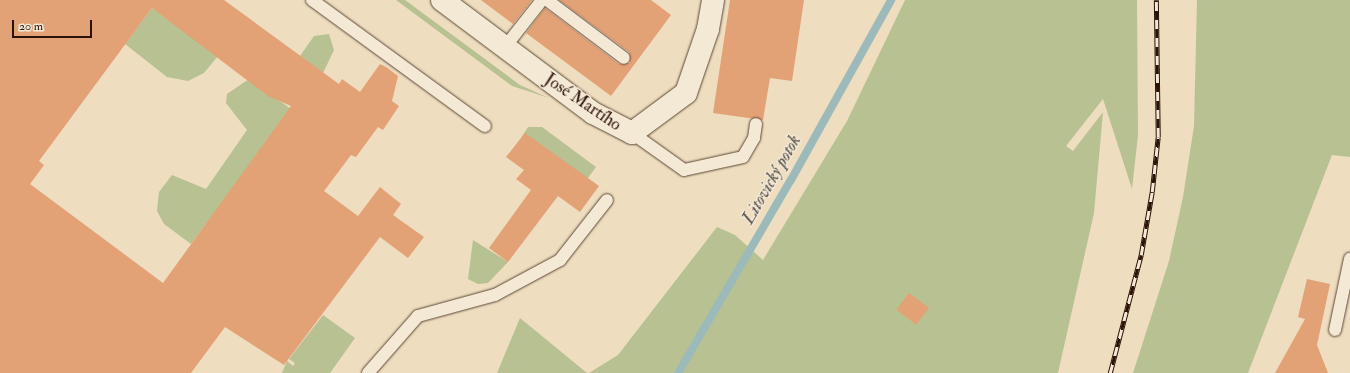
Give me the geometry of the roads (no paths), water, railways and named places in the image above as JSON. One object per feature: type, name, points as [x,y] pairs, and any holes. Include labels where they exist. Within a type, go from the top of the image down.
[{"type":"street","name":"José Martího","points":[[442,0],[593,113],[632,133],[686,93],[708,30],[713,0]]},
{"type":"lane","points":[[312,0],[485,126]]},
{"type":"lane","points":[[505,47],[542,0]]},
{"type":"lane","points":[[547,0],[624,58]]},
{"type":"lane","points":[[632,133],[684,170],[743,157],[754,138],[756,124]]},
{"type":"lane","points":[[368,373],[418,316],[495,295],[560,260],[607,200]]},
{"type":"lane","points":[[1335,330],[1350,259]]},
{"type":"waterway","name":"Litovický potok","points":[[678,373],[791,180],[891,0]]},
{"type":"railway","points":[[1110,373],[1141,255],[1152,192],[1158,137],[1156,0]]}]
